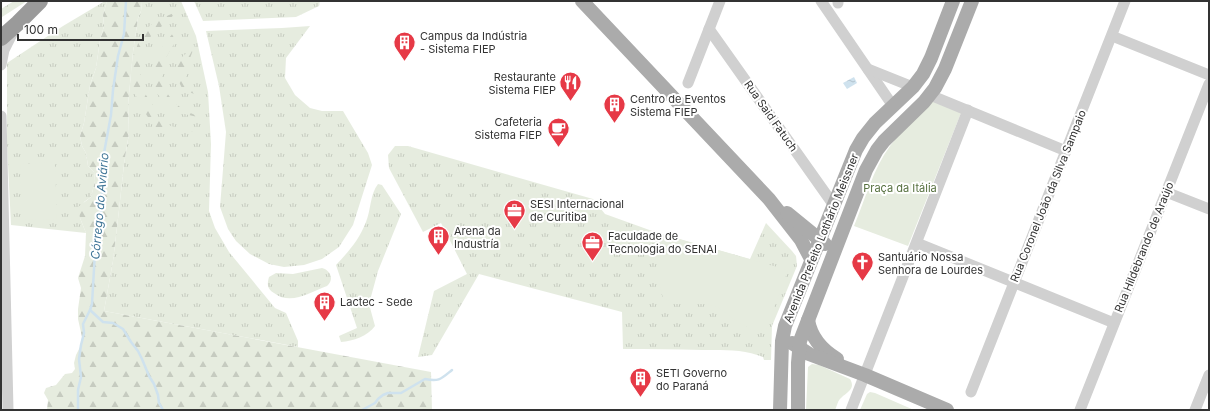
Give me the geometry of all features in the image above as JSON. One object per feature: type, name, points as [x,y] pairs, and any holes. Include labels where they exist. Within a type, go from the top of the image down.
[{"type":"highway","points":[[1,23],[35,1]]},
{"type":"highway","points":[[1,38],[40,1]]},
{"type":"main road","points":[[582,1],[769,199],[801,240],[812,259]]},
{"type":"main road","name":"Avenida Prefeito Lothário Meissner","points":[[780,410],[782,341],[785,326],[851,160],[863,138],[875,123],[913,87],[927,67],[953,1]]},
{"type":"main road","name":"Avenida Prefeito Lothário Meissner","points":[[798,410],[798,348],[866,170],[878,150],[892,132],[930,95],[941,79],[972,1]]},
{"type":"main road","points":[[943,27],[959,34]]},
{"type":"main road","points":[[769,199],[825,244],[828,250],[828,268]]},
{"type":"main road","points":[[808,320],[812,335],[820,346],[832,356],[865,375]]},
{"type":"main road","points":[[785,326],[788,336],[793,343],[798,348],[809,354],[865,375],[947,410]]},
{"type":"street","points":[[688,83],[720,1]]},
{"type":"street","points":[[821,1],[893,106]]},
{"type":"street","name":"Rua Coronel João da Silva Sampaio","points":[[971,392],[1126,1]]},
{"type":"street","points":[[1,65],[6,44],[18,23]]},
{"type":"street","name":"Rua Said Fatuch","points":[[709,29],[833,204]]},
{"type":"street","points":[[1112,36],[1209,75]]},
{"type":"street","points":[[867,69],[913,87]]},
{"type":"street","name":"Rua Hildebrando de Araújo","points":[[1080,410],[1209,84]]},
{"type":"street","points":[[930,95],[1066,151]]},
{"type":"street","points":[[851,410],[968,110]]},
{"type":"street","points":[[1,116],[4,314],[8,410]]},
{"type":"street","points":[[1166,192],[1209,209]]},
{"type":"street","points":[[917,243],[1114,323]]},
{"type":"street","points":[[1195,410],[1209,375]]},
{"type":"green space","points":[[14,1],[27,1],[2,17],[1,9]]},
{"type":"green space","points":[[107,1],[103,15],[104,26],[80,136],[82,146],[86,153],[88,166],[94,172],[95,181],[91,197],[84,202],[80,218],[86,233],[11,225],[7,145],[7,63],[63,26]]},
{"type":"green space","points":[[107,1],[142,2],[133,52],[128,105],[129,133],[113,261],[104,311],[431,372],[432,410],[47,410],[48,400],[44,393],[46,388],[56,385],[65,374],[72,373],[75,369],[74,363],[76,355],[81,345],[82,337],[78,319],[78,309],[81,288],[78,278],[85,256],[86,233],[80,218],[78,207],[91,197],[95,181],[94,172],[88,166],[86,153],[82,146],[80,136],[84,123],[90,85],[96,68],[100,40],[104,26],[103,15]]},
{"type":"green space","points":[[142,1],[181,1],[196,36],[208,92],[211,144],[209,211],[215,228],[229,252],[275,308],[286,313],[298,341],[298,347],[104,311],[113,261],[129,133],[128,105],[133,52]]},
{"type":"green space","points":[[194,1],[320,1],[319,6],[296,17],[203,21]]},
{"type":"green space","points":[[178,11],[147,40],[140,59],[140,86],[152,104],[160,122],[177,128],[199,131],[176,132],[154,127],[138,100],[132,83],[131,75],[133,58],[139,41],[144,33],[158,20]]},
{"type":"green space","points":[[189,25],[168,55],[162,76],[164,86],[170,97],[183,109],[202,118],[176,112],[163,101],[156,92],[153,79],[157,54],[173,33]]},
{"type":"green space","points":[[310,26],[286,58],[285,78],[295,95],[310,108],[322,111],[343,111],[368,153],[372,165],[353,225],[339,247],[322,259],[304,265],[284,267],[269,264],[250,254],[236,241],[228,229],[220,207],[226,132],[219,86],[206,31]]},
{"type":"green space","points":[[195,45],[187,66],[186,77],[191,86],[206,98],[183,90],[176,76],[177,62]]},
{"type":"green space","name":"Praça da Itália","points":[[933,101],[961,113],[908,246],[854,226],[874,175],[884,155],[900,134]]},
{"type":"green space","points":[[395,146],[408,146],[593,199],[605,214],[655,232],[750,259],[766,223],[796,256],[797,266],[772,326],[771,360],[764,360],[763,357],[756,354],[733,350],[623,349],[622,312],[479,274],[432,355],[418,357],[434,291],[467,274],[441,223],[423,232],[389,168],[388,155]]},
{"type":"green space","points":[[55,162],[57,219],[22,220],[20,164]]},
{"type":"green space","points":[[378,184],[382,185],[401,214],[378,271],[369,304],[375,326],[368,333],[360,337],[341,342],[339,336],[357,328],[336,265],[357,240],[368,217],[373,192]]},
{"type":"green space","points":[[668,236],[788,270],[766,330],[753,331],[718,307],[704,304],[676,304],[663,298],[659,283],[654,280]]},
{"type":"green space","points":[[322,268],[329,273],[331,281],[327,286],[300,297],[280,297],[270,290],[268,286],[269,277],[276,273],[293,274]]},
{"type":"green space","points":[[812,364],[819,365],[850,379],[852,382],[851,388],[840,399],[835,410],[806,410],[808,367]]},
{"type":"green space","points":[[870,392],[914,410],[860,410],[867,394]]},
{"type":"water","points":[[854,77],[857,83],[847,89],[843,83]]},
{"type":"waterway","name":"Córrego do Aviário","points":[[78,410],[78,390],[81,377],[79,359],[84,333],[83,324],[92,304],[95,252],[101,214],[104,153],[111,115],[118,56],[124,34],[126,1]]},
{"type":"waterway","points":[[90,310],[103,322],[113,323],[123,329],[142,359],[154,384],[159,403],[163,410]]},
{"type":"waterway","points":[[362,410],[375,403],[383,395],[388,393],[401,393],[425,379],[440,379],[452,370]]},
{"type":"place","name":"Campus da Indústria - Sistema FIEP","points":[[404,62]]},
{"type":"place","name":"Restaurante Sistema FIEP","points":[[571,102]]},
{"type":"place","name":"Centro de Eventos Sistema FIEP","points":[[614,124]]},
{"type":"place","name":"Cafeteria Sistema FIEP","points":[[558,148]]},
{"type":"place","name":"SESI Internacional de Curitiba","points":[[515,230]]},
{"type":"place","name":"Arena da Industría","points":[[438,256]]},
{"type":"place","name":"Faculdade de Tecnologia do SENAI","points":[[592,262]]},
{"type":"place","name":"Santuário Nossa Senhora de Lourdes","points":[[863,282]]},
{"type":"place","name":"Lactec - Sede","points":[[325,322]]},
{"type":"place","name":"SETI Governo do Paraná","points":[[640,398]]}]
